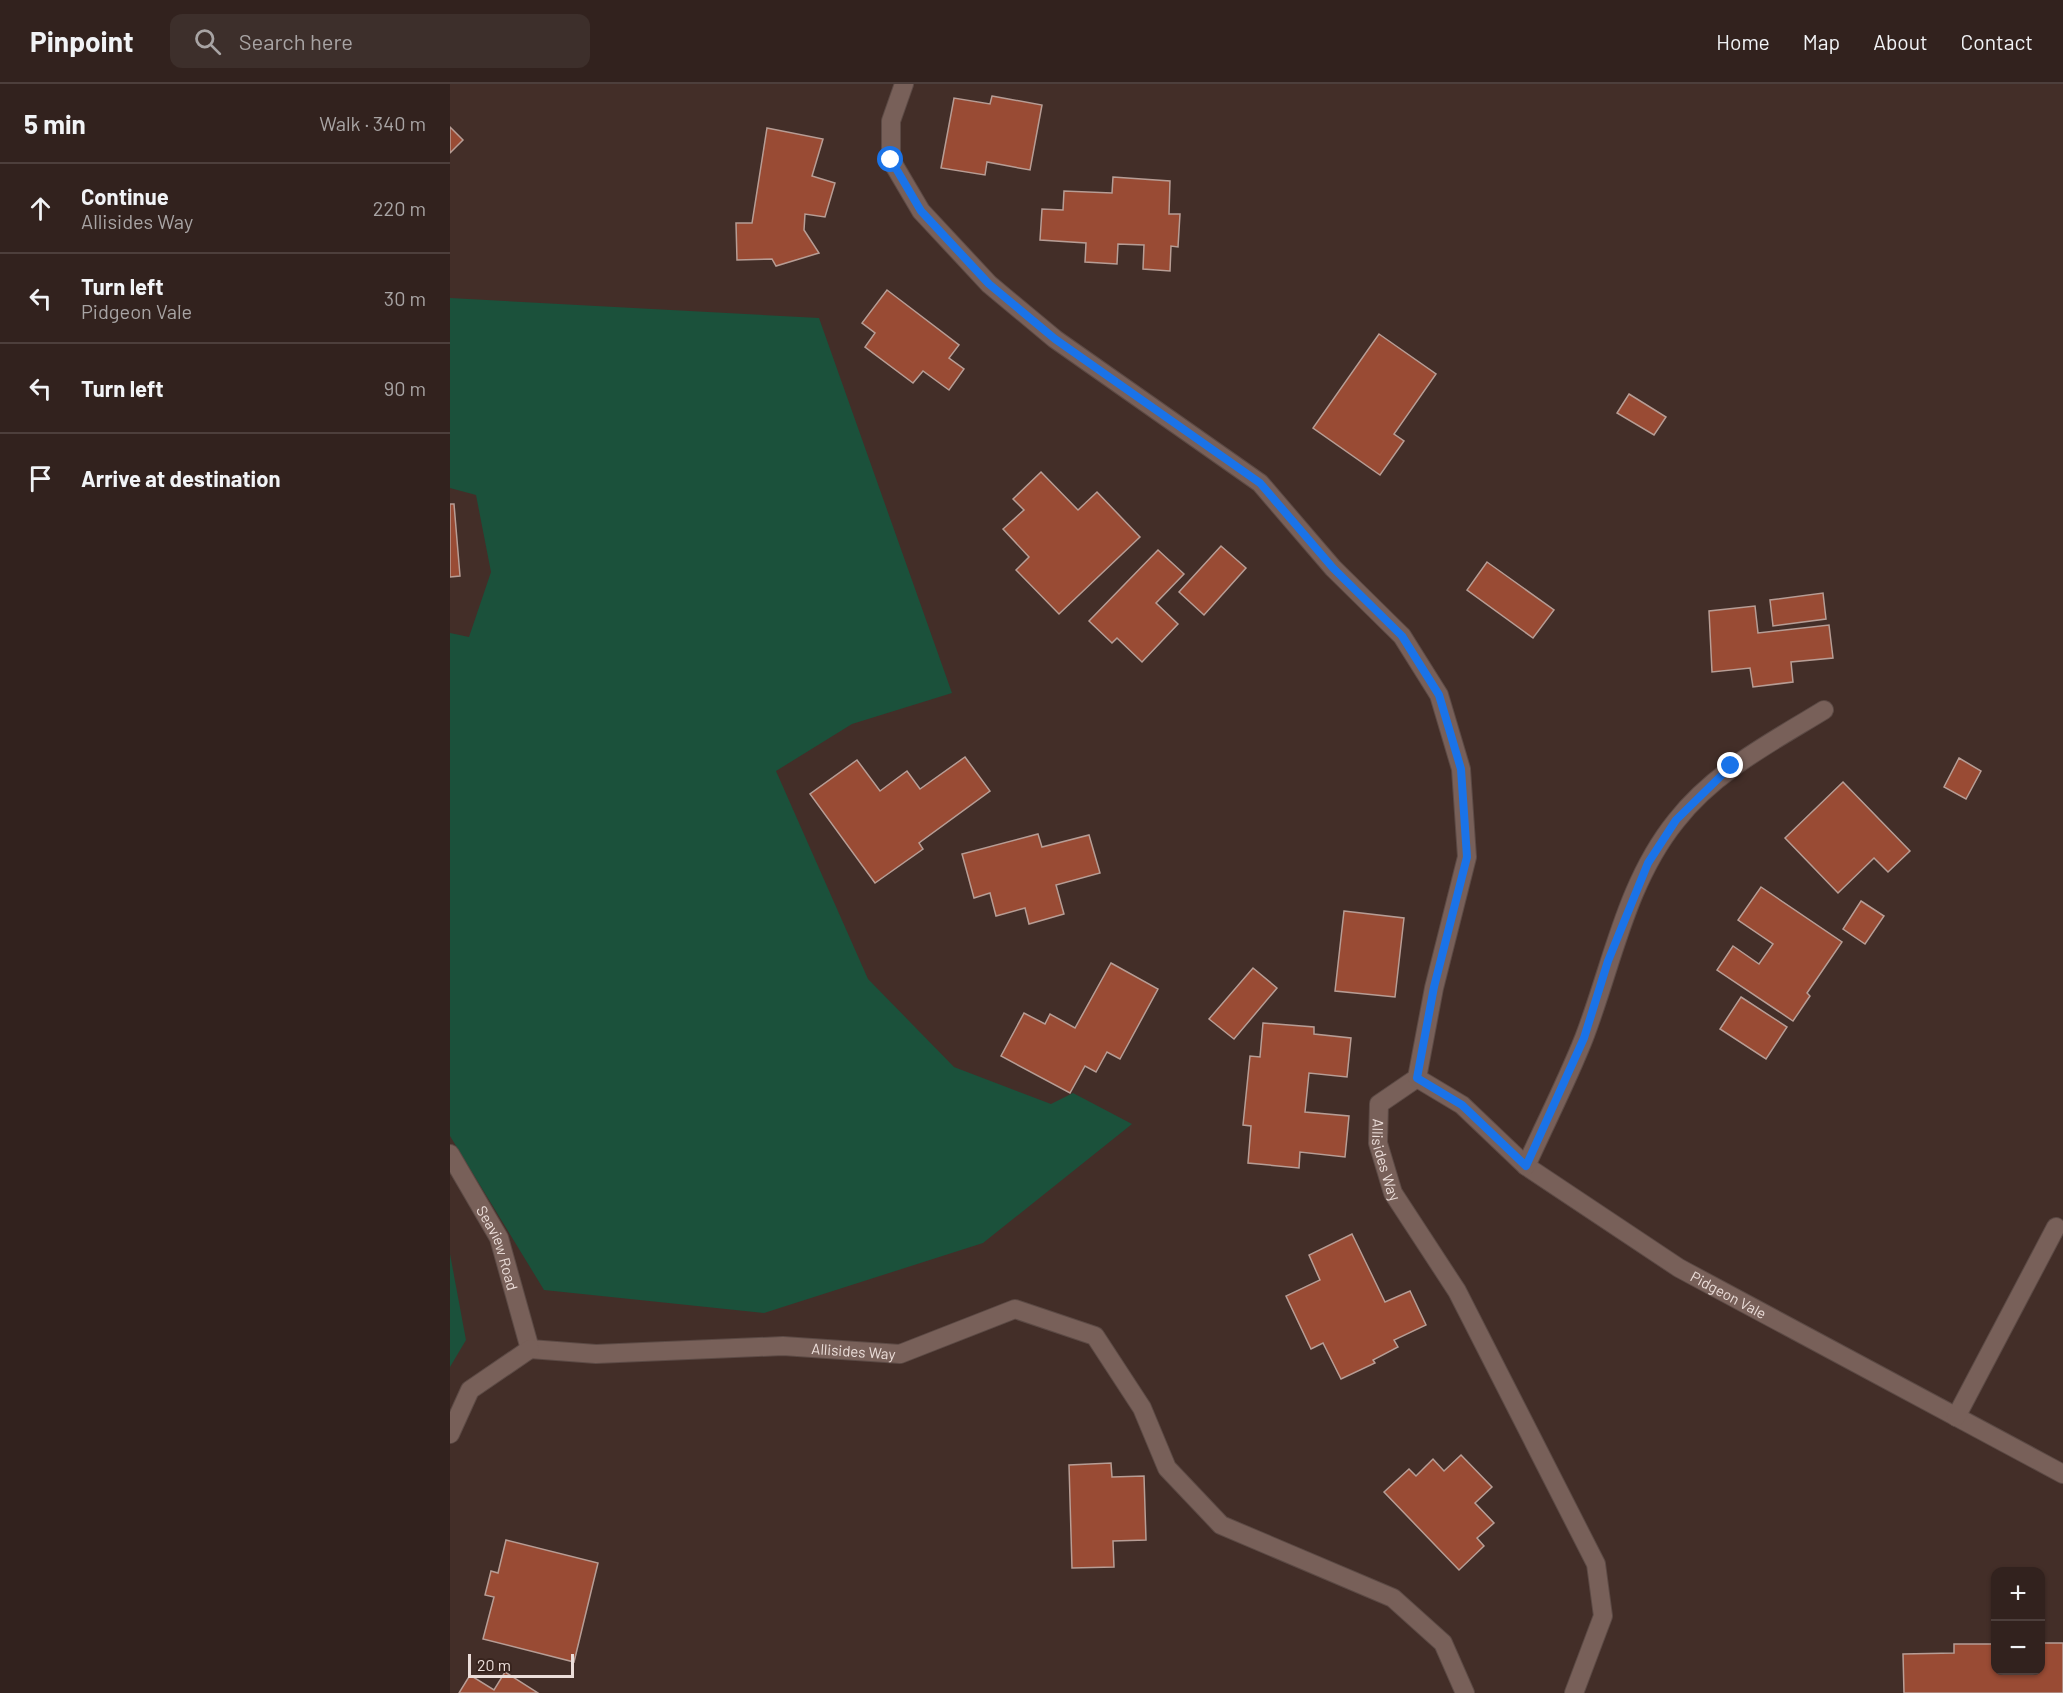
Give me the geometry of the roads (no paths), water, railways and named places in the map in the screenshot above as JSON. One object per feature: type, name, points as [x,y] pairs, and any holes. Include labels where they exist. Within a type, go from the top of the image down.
[{"type":"street","points":[[904,84],[891,121],[891,160],[921,211],[989,284],[1055,339],[1260,483],[1333,568],[1402,636],[1439,695],[1461,769],[1467,857],[1434,987],[1417,1078]]},
{"type":"street","points":[[1526,1166],[1584,1038],[1608,961],[1648,863],[1676,820],[1731,766],[1824,710]]},
{"type":"street","name":"Pidgeon Vale","points":[[1417,1078],[1462,1105],[1526,1166],[1679,1268],[2063,1474]]},
{"type":"street","name":"Allisides Way","points":[[1417,1078],[1379,1104],[1378,1143],[1393,1193],[1457,1291],[1596,1564],[1603,1616],[1574,1693]]},
{"type":"street","name":"Seaview Road","points":[[450,1154],[499,1238],[530,1349]]},
{"type":"street","points":[[1956,1417],[2056,1227]]},
{"type":"street","name":"Allisides Way","points":[[530,1349],[596,1354],[783,1346],[900,1354],[1015,1309],[1095,1336],[1142,1408],[1167,1468],[1221,1525],[1393,1598],[1443,1643],[1465,1693]]},
{"type":"street","points":[[450,1434],[470,1390],[530,1349]]}]
